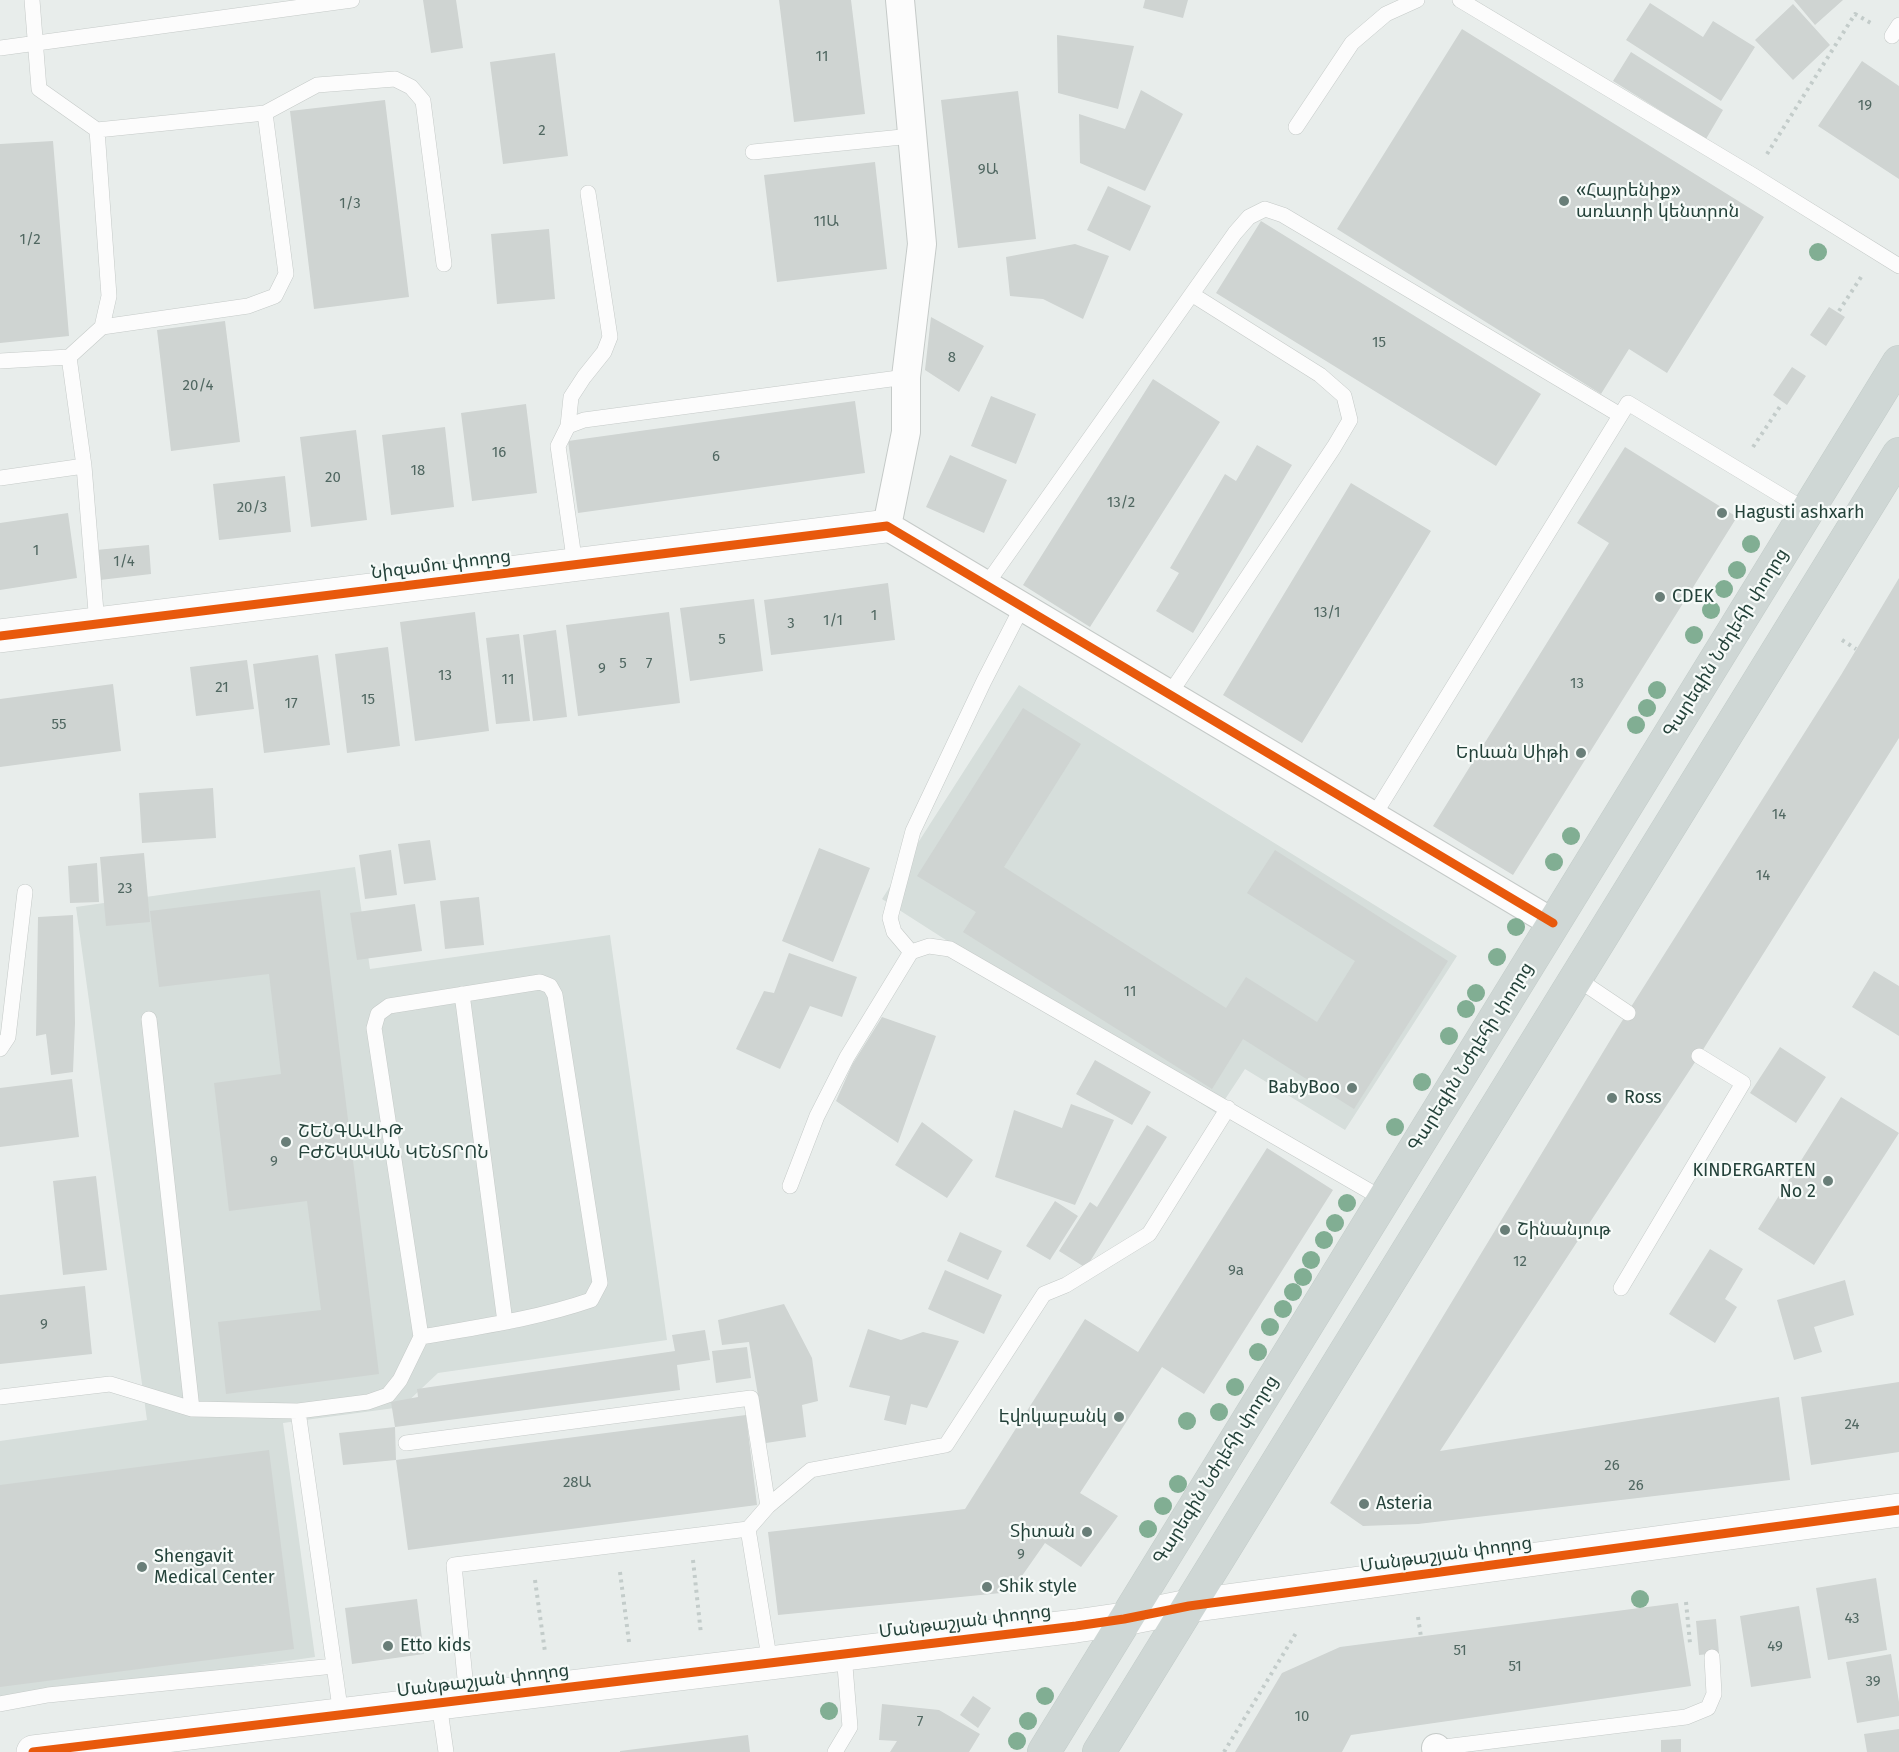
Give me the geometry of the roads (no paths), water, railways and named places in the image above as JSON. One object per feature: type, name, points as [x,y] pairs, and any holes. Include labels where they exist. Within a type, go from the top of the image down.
[{"type":"main road","name":"Գարեգին Նժդեհի փողոց","points":[[1044,1752],[1899,362]]},
{"type":"main road","points":[[1098,1752],[1899,454]]},
{"type":"street","points":[[900,0],[922,244],[906,377],[906,432],[887,526],[1552,924]]},
{"type":"street","name":"Նիզամու փողոց","points":[[0,636],[887,526]]},
{"type":"street","name":"Մանթաշյան փողոց","points":[[33,1752],[96,1748],[453,1701],[1124,1620],[1189,1606],[1899,1510]]},
{"type":"lane","points":[[32,0],[39,89],[97,130],[265,113],[317,85],[395,79],[411,87],[423,101],[444,264]]},
{"type":"lane","points":[[0,48],[352,0]]},
{"type":"lane","points":[[1296,127],[1352,43],[1386,14],[1417,0]]},
{"type":"lane","points":[[1460,0],[1754,176],[1899,266]]},
{"type":"lane","points":[[0,361],[69,357],[102,327],[248,306],[275,296],[286,274],[265,113]]},
{"type":"lane","points":[[97,130],[109,296],[102,327]]},
{"type":"lane","points":[[753,152],[912,136]]},
{"type":"lane","points":[[575,565],[558,446],[568,426],[571,397],[604,352],[610,337],[588,193]]},
{"type":"lane","points":[[987,585],[1193,296],[1235,233],[1249,217],[1265,209],[1283,215],[1620,415]]},
{"type":"lane","points":[[1169,695],[1350,420],[1344,396],[1320,375],[1193,296]]},
{"type":"lane","points":[[69,357],[84,466],[97,624]]},
{"type":"lane","points":[[568,426],[584,420],[906,377]]},
{"type":"lane","points":[[1373,817],[1628,404],[1807,511]]},
{"type":"lane","points":[[0,478],[84,466]]},
{"type":"lane","points":[[911,952],[894,932],[890,918],[913,831],[1022,607]]},
{"type":"lane","points":[[0,1049],[8,1037],[25,892]]},
{"type":"lane","points":[[790,1186],[817,1116],[847,1057],[911,952],[929,946],[950,949],[1383,1198]]},
{"type":"lane","points":[[1576,978],[1628,1013]]},
{"type":"lane","points":[[0,1397],[110,1384],[192,1409],[298,1411],[368,1402],[388,1395],[400,1380],[421,1337],[374,1028],[378,1014],[389,1006],[540,982],[550,986],[555,995],[600,1283],[591,1300],[505,1322],[421,1337]]},
{"type":"lane","points":[[462,994],[505,1322]]},
{"type":"lane","points":[[149,1019],[192,1409]]},
{"type":"lane","points":[[1622,1288],[1743,1083],[1699,1056]]},
{"type":"lane","points":[[446,1752],[453,1701],[454,1564],[748,1529],[768,1506],[811,1470],[946,1445],[1044,1294],[1066,1286],[1149,1234],[1228,1108]]},
{"type":"lane","points":[[406,1443],[751,1398],[768,1506]]},
{"type":"lane","points":[[298,1411],[341,1715]]},
{"type":"lane","points":[[748,1529],[770,1663]]},
{"type":"lane","points":[[835,1752],[850,1727],[844,1653]]},
{"type":"lane","points":[[1437,1750],[1686,1717],[1708,1708],[1714,1694],[1712,1657]]},
{"type":"lane","points":[[0,1704],[48,1695],[334,1666]]},
{"type":"place","name":"«Հայրենիք» առևտրի կենտրոն","points":[[1564,201]]},
{"type":"place","name":"Hagusti ashxarh","points":[[1722,513]]},
{"type":"place","name":"CDEK","points":[[1660,597]]},
{"type":"place","name":"Երևան Սիթի","points":[[1581,753]]},
{"type":"place","name":"BabyBoo","points":[[1352,1088]]},
{"type":"place","name":"Ross","points":[[1612,1098]]},
{"type":"place","name":"ՇԵՆԳԱՎԻԹ ԲԺՇԿԱԿԱՆ ԿԵՆՏՐՈՆ","points":[[286,1142]]},
{"type":"place","name":"KINDERGARTEN No 2","points":[[1828,1181]]},
{"type":"place","name":"Շինանյութ","points":[[1505,1230]]},
{"type":"place","name":"Էվոկաբանկ","points":[[1119,1417]]},
{"type":"place","name":"Asteria","points":[[1364,1504]]},
{"type":"place","name":"Տիտան","points":[[1087,1532]]},
{"type":"place","name":"Shengavit Medical Center","points":[[142,1567]]},
{"type":"place","name":"Shik style","points":[[987,1587]]},
{"type":"place","name":"Etto kids","points":[[388,1646]]}]
